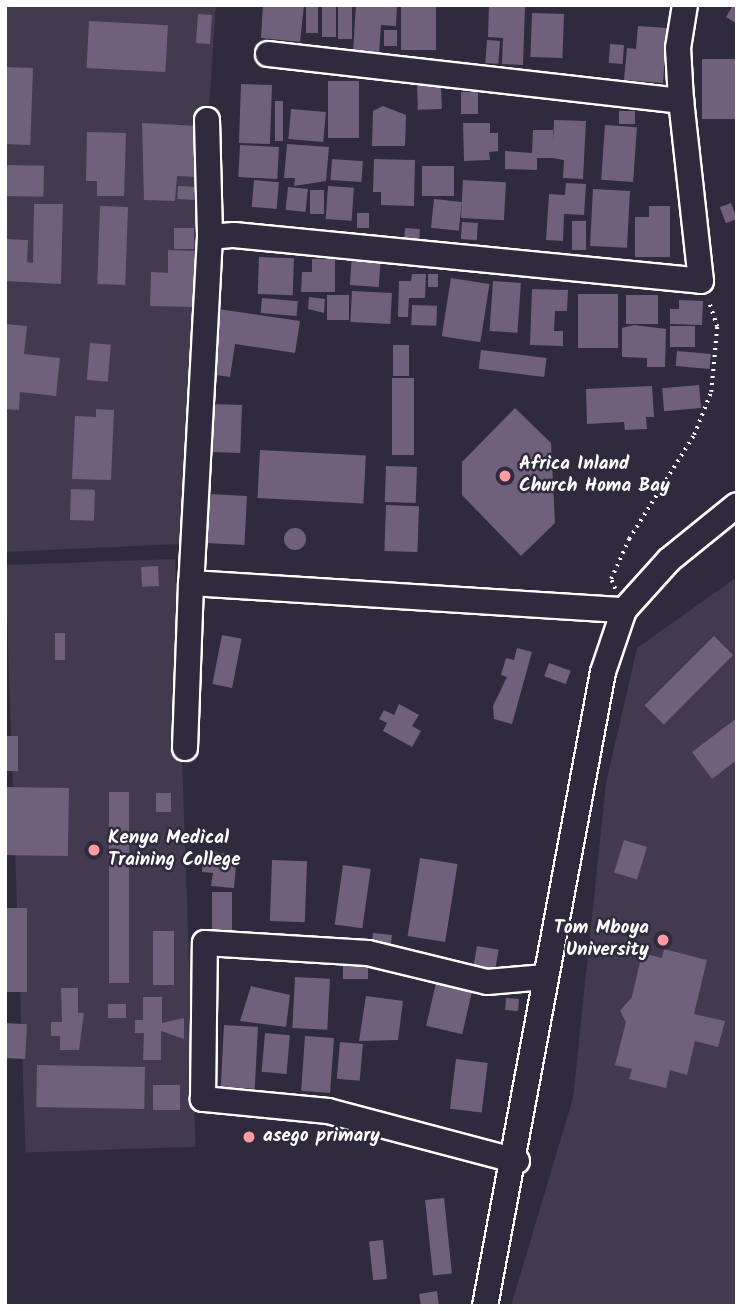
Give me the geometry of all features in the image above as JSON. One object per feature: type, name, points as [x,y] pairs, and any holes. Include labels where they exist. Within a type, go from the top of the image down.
[{"type":"street","points":[[210,237],[234,235],[701,281],[681,101],[678,48],[685,5]]},
{"type":"street","points":[[268,54],[681,101]]},
{"type":"street","points":[[185,748],[210,237],[207,120]]},
{"type":"street","points":[[485,1306],[517,1161],[545,977],[603,672],[624,610],[668,560],[737,505]]},
{"type":"street","points":[[191,583],[624,610]]},
{"type":"street","points":[[517,1161],[328,1111],[202,1099],[205,943],[368,953],[487,982],[545,977]]},
{"type":"path","points":[[624,610],[611,579],[694,435],[711,392],[717,327],[701,281]]},
{"type":"shaded area","points":[[5,5],[216,5],[179,544],[5,552]]},
{"type":"shaded area","name":"Kenya Medical Training College","points":[[175,559],[196,1147],[26,1153],[5,565]]},
{"type":"shaded area","name":"Tom Mboya University","points":[[737,577],[737,1306],[511,1306],[573,1098],[606,783],[637,648]]},
{"type":"building","points":[[263,5],[304,5],[300,42],[261,38]]},
{"type":"building","points":[[306,5],[318,5],[318,33],[306,33]]},
{"type":"building","points":[[322,5],[336,5],[336,37],[322,37]]},
{"type":"building","points":[[338,5],[352,5],[352,39],[338,39]]},
{"type":"building","points":[[356,5],[397,5],[396,26],[381,25],[379,54],[353,52]]},
{"type":"building","points":[[401,5],[436,5],[436,50],[401,50]]},
{"type":"building","points":[[489,5],[525,6],[523,65],[502,64],[503,38],[488,37]]},
{"type":"building","points":[[733,5],[737,5],[737,24],[726,17]]},
{"type":"building","points":[[532,13],[564,14],[562,58],[530,57]]},
{"type":"building","points":[[198,14],[212,15],[210,44],[196,43]]},
{"type":"building","points":[[89,21],[168,25],[165,72],[87,68]]},
{"type":"building","points":[[638,26],[667,28],[663,83],[624,80],[627,48],[636,49]]},
{"type":"building","points":[[384,30],[397,30],[397,46],[384,46]]},
{"type":"building","points":[[487,40],[500,41],[498,64],[485,63]]},
{"type":"building","points":[[610,44],[624,45],[623,64],[609,63]]},
{"type":"building","points":[[702,59],[737,59],[737,119],[702,119]]},
{"type":"building","points":[[5,67],[33,68],[30,145],[5,144]]},
{"type":"building","points":[[328,81],[359,81],[359,138],[328,138]]},
{"type":"building","points":[[241,84],[272,85],[270,144],[239,143]]},
{"type":"building","points":[[441,85],[442,109],[418,110],[417,86]]},
{"type":"building","points":[[461,92],[478,92],[478,114],[461,114]]},
{"type":"building","points":[[275,101],[283,101],[283,141],[275,141]]},
{"type":"building","points":[[383,106],[406,115],[405,146],[372,146],[373,111]]},
{"type":"building","points":[[291,109],[326,112],[323,142],[288,139]]},
{"type":"building","points":[[619,111],[635,111],[635,124],[619,124]]},
{"type":"building","points":[[554,120],[586,121],[583,179],[563,178],[564,160],[552,158],[537,158],[537,170],[505,169],[505,151],[532,153],[533,130],[553,130],[553,142]]},
{"type":"building","points":[[142,123],[199,126],[196,177],[177,176],[175,201],[144,200]]},
{"type":"building","points":[[463,123],[490,123],[490,133],[498,133],[498,151],[489,152],[490,160],[464,161]]},
{"type":"building","points":[[605,125],[637,127],[633,182],[601,180]]},
{"type":"building","points":[[87,132],[126,133],[124,196],[97,196],[97,181],[86,181]]},
{"type":"building","points":[[287,144],[329,147],[326,181],[294,186],[295,178],[284,178]]},
{"type":"building","points":[[240,145],[279,147],[277,179],[238,177]]},
{"type":"building","points":[[332,159],[363,161],[361,182],[331,180]]},
{"type":"building","points":[[374,159],[415,160],[414,206],[381,205],[381,192],[373,192]]},
{"type":"building","points":[[5,165],[44,166],[43,197],[5,196]]},
{"type":"building","points":[[422,166],[454,166],[454,196],[422,196]]},
{"type":"building","points":[[254,180],[279,182],[277,209],[252,207]]},
{"type":"building","points":[[463,180],[506,182],[504,220],[461,218]]},
{"type":"building","points":[[566,183],[586,184],[584,215],[564,214],[563,241],[546,240],[549,194],[565,195]]},
{"type":"building","points":[[178,186],[197,187],[196,200],[177,199]]},
{"type":"building","points":[[328,186],[354,188],[352,221],[326,219]]},
{"type":"building","points":[[288,187],[308,189],[305,212],[286,210]]},
{"type":"building","points":[[593,189],[630,191],[627,248],[590,246]]},
{"type":"building","points":[[310,190],[324,190],[324,214],[310,214]]},
{"type":"building","points":[[434,199],[462,202],[459,231],[431,228]]},
{"type":"building","points":[[731,203],[737,219],[726,223],[720,207]]},
{"type":"building","points":[[34,204],[63,204],[61,284],[5,281],[6,239],[28,240],[27,262],[33,263]]},
{"type":"building","points":[[100,206],[128,207],[125,285],[97,284]]},
{"type":"building","points":[[649,206],[670,206],[670,257],[635,257],[635,217],[649,217]]},
{"type":"building","points":[[357,213],[369,213],[369,228],[357,228]]},
{"type":"building","points":[[572,221],[586,221],[586,250],[572,250]]},
{"type":"building","points":[[462,222],[478,223],[477,240],[461,239]]},
{"type":"building","points":[[174,228],[194,228],[194,249],[174,249]]},
{"type":"building","points":[[405,228],[420,229],[419,239],[404,238]]},
{"type":"building","points":[[168,250],[196,251],[194,307],[150,306],[151,272],[168,273]]},
{"type":"building","points":[[352,254],[381,256],[379,287],[350,285]]},
{"type":"building","points":[[259,257],[294,258],[293,295],[258,294]]},
{"type":"building","points":[[312,259],[335,259],[335,292],[301,292],[302,272],[312,272]]},
{"type":"building","points":[[412,274],[426,274],[425,298],[409,298],[408,317],[398,317],[399,281],[411,281]]},
{"type":"building","points":[[428,274],[438,274],[438,287],[428,287]]},
{"type":"building","points":[[451,278],[490,284],[480,342],[442,336]]},
{"type":"building","points":[[493,281],[521,283],[517,333],[490,331]]},
{"type":"building","points":[[532,289],[568,290],[567,311],[555,311],[554,331],[563,331],[563,346],[530,345]]},
{"type":"building","points":[[352,291],[392,293],[390,324],[350,322]]},
{"type":"building","points":[[578,294],[618,294],[618,348],[578,348]]},
{"type":"building","points":[[327,295],[349,295],[349,320],[327,320]]},
{"type":"building","points":[[626,295],[658,295],[658,324],[626,324]]},
{"type":"building","points":[[309,297],[325,299],[324,313],[308,309]]},
{"type":"building","points":[[262,298],[298,301],[297,316],[261,313]]},
{"type":"building","points":[[679,300],[703,301],[702,325],[670,324],[670,309],[679,309]]},
{"type":"building","points":[[412,305],[437,306],[436,326],[411,325]]},
{"type":"building","points":[[218,309],[300,321],[295,353],[235,344],[230,377],[209,374]]},
{"type":"building","points":[[5,324],[27,326],[24,354],[60,358],[56,396],[20,392],[19,410],[5,409]]},
{"type":"building","points":[[634,325],[666,329],[665,367],[647,367],[647,358],[622,357],[622,328]]},
{"type":"building","points":[[670,326],[695,326],[695,347],[670,347]]},
{"type":"building","points":[[90,343],[111,345],[108,382],[87,380]]},
{"type":"building","points":[[393,345],[409,345],[409,376],[393,376]]},
{"type":"building","points":[[481,350],[547,358],[544,377],[479,369]]},
{"type":"building","points":[[677,351],[711,354],[710,369],[676,366]]},
{"type":"building","points":[[392,378],[414,378],[414,455],[392,455]]},
{"type":"building","points":[[699,385],[701,408],[664,411],[662,388]]},
{"type":"building","points":[[652,386],[654,417],[646,417],[647,429],[625,430],[624,422],[587,424],[586,389]]},
{"type":"building","points":[[212,404],[242,405],[240,453],[210,452]]},
{"type":"building","points":[[515,408],[551,443],[555,523],[521,556],[462,495],[462,462]]},
{"type":"building","points":[[96,409],[114,410],[111,480],[72,479],[75,416],[96,417]]},
{"type":"building","points":[[260,450],[366,456],[363,503],[257,498]]},
{"type":"building","points":[[386,466],[417,467],[416,503],[385,502]]},
{"type":"building","points":[[71,489],[95,490],[94,521],[70,520]]},
{"type":"building","points":[[209,494],[247,496],[244,545],[206,543]]},
{"type":"building","points":[[386,505],[419,506],[417,552],[384,551]]},
{"type":"building","points":[[295,528],[303,531],[306,539],[303,547],[295,550],[287,547],[284,539],[287,531]]},
{"type":"building","points":[[158,566],[159,586],[142,587],[141,567]]},
{"type":"building","points":[[55,633],[65,633],[65,660],[55,660]]},
{"type":"building","points":[[222,635],[242,639],[232,688],[212,684]]},
{"type":"building","points":[[714,636],[733,655],[664,724],[645,705]]},
{"type":"building","points":[[517,648],[532,652],[512,724],[494,719],[493,706],[507,677],[501,675],[506,658],[514,660]]},
{"type":"building","points":[[549,663],[571,671],[566,684],[544,676]]},
{"type":"building","points":[[399,704],[419,715],[412,726],[421,731],[412,747],[383,731],[387,723],[379,719],[384,710],[394,715]]},
{"type":"building","points":[[737,718],[737,760],[712,779],[692,752]]},
{"type":"building","points":[[5,736],[18,736],[18,771],[5,771]]},
{"type":"building","points":[[5,787],[69,788],[68,856],[5,855]]},
{"type":"building","points":[[109,792],[129,792],[129,983],[109,983]]},
{"type":"building","points":[[156,793],[171,793],[171,812],[156,812]]},
{"type":"building","points":[[624,840],[647,847],[637,880],[614,873]]},
{"type":"building","points":[[204,851],[237,855],[234,888],[211,886],[213,873],[202,872]]},
{"type":"building","points":[[420,858],[458,864],[445,942],[408,936]]},
{"type":"building","points":[[272,860],[307,861],[305,922],[270,921]]},
{"type":"building","points":[[343,865],[371,869],[362,928],[335,924]]},
{"type":"building","points":[[212,892],[232,892],[232,932],[212,932]]},
{"type":"building","points":[[5,908],[27,908],[27,992],[5,992]]},
{"type":"building","points":[[153,931],[174,931],[174,985],[153,985]]},
{"type":"building","points":[[373,933],[392,935],[391,948],[372,946]]},
{"type":"building","points":[[477,946],[499,950],[495,971],[473,967]]},
{"type":"building","points":[[664,949],[707,960],[694,1014],[725,1021],[718,1047],[695,1041],[687,1075],[670,1070],[666,1088],[629,1079],[632,1069],[615,1065],[626,1022],[620,1011],[632,997],[642,953],[662,958]]},
{"type":"building","points":[[343,959],[368,959],[368,979],[343,979]]},
{"type":"building","points":[[295,977],[330,979],[327,1030],[292,1028]]},
{"type":"building","points":[[436,983],[472,991],[462,1034],[426,1026]]},
{"type":"building","points":[[251,986],[290,995],[286,1027],[240,1021]]},
{"type":"building","points":[[61,988],[78,988],[78,1013],[84,1013],[79,1050],[60,1050],[60,1036],[51,1036],[51,1022],[62,1022]]},
{"type":"building","points":[[366,996],[403,1001],[398,1040],[359,1041]]},
{"type":"building","points":[[143,997],[162,997],[162,1023],[184,1018],[184,1039],[161,1031],[161,1060],[143,1060],[144,1033],[135,1033],[135,1020],[143,1020]]},
{"type":"building","points":[[506,998],[519,999],[518,1011],[505,1010]]},
{"type":"building","points":[[108,1004],[126,1004],[126,1018],[108,1018]]},
{"type":"building","points":[[5,1023],[27,1024],[25,1059],[5,1058]]},
{"type":"building","points":[[224,1025],[258,1027],[255,1089],[221,1087]]},
{"type":"building","points":[[265,1033],[290,1035],[287,1074],[262,1072]]},
{"type":"building","points":[[305,1036],[334,1038],[330,1093],[301,1091]]},
{"type":"building","points":[[340,1042],[363,1044],[360,1081],[337,1079]]},
{"type":"building","points":[[456,1059],[488,1063],[482,1113],[450,1109]]},
{"type":"building","points":[[37,1065],[145,1067],[144,1109],[36,1107]]},
{"type":"building","points":[[153,1085],[180,1085],[180,1110],[153,1110]]},
{"type":"building","points":[[444,1198],[452,1274],[433,1276],[425,1200]]},
{"type":"building","points":[[383,1240],[387,1279],[373,1280],[369,1241]]},
{"type":"building","points":[[437,1291],[439,1306],[421,1306],[419,1294]]},
{"type":"place","name":"Africa Inland Church Homa Bay","points":[[505,476]]},
{"type":"place","name":"Kenya Medical Training College","points":[[94,850]]},
{"type":"place","name":"Tom Mboya University","points":[[663,940]]},
{"type":"place","name":"asego primary","points":[[249,1137]]}]
